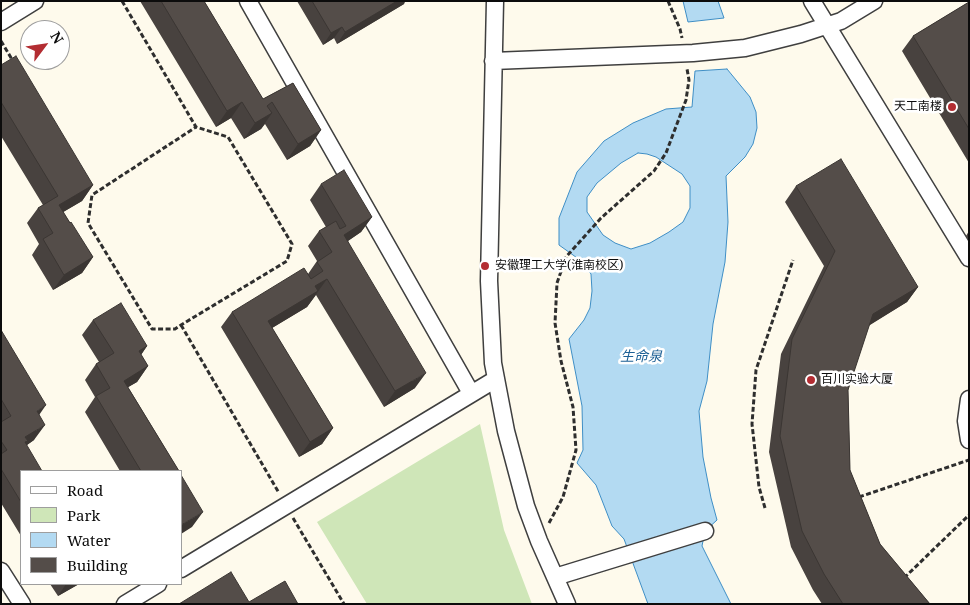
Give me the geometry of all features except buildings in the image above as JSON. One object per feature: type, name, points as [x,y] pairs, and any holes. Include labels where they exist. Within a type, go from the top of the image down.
[{"type":"street","points":[[1,22],[35,1]]},
{"type":"street","points":[[248,1],[471,394]]},
{"type":"street","points":[[495,1],[488,281],[493,363],[506,431],[526,506],[539,541],[567,604]]},
{"type":"street","points":[[812,1],[969,258]]},
{"type":"street","points":[[493,61],[693,53],[745,48],[801,34],[841,21],[874,1]]},
{"type":"street","points":[[182,569],[496,379]]},
{"type":"street","points":[[969,399],[966,421],[969,440]]},
{"type":"street","points":[[555,577],[705,531]]},
{"type":"street","points":[[1,571],[22,604]]},
{"type":"street","points":[[125,604],[156,585]]},
{"type":"path","points":[[87,187],[92,195],[88,223],[152,329],[175,329],[287,261],[292,244],[228,137],[196,127],[122,1]]},
{"type":"path","points":[[1,40],[16,66]]},
{"type":"path","points":[[539,541],[563,497],[576,450],[573,407],[561,360],[555,323],[557,284],[566,257],[601,218],[654,171],[668,148],[686,100]]},
{"type":"path","points":[[92,195],[196,127]]},
{"type":"path","points":[[765,508],[759,487],[752,424],[756,370],[792,260]]},
{"type":"path","points":[[181,325],[344,604]]},
{"type":"path","points":[[858,497],[969,460]]},
{"type":"path","points":[[904,580],[969,515]]},
{"type":"green space","points":[[480,424],[504,530],[532,604],[367,604],[317,522]]},
{"type":"water","points":[[683,1],[718,1],[724,18],[688,22]]},
{"type":"water","name":"生命泉","points":[[727,69],[750,97],[756,112],[757,128],[753,144],[745,157],[726,176],[728,222],[725,262],[713,324],[707,381],[699,411],[703,457],[717,520],[705,531],[702,546],[731,604],[648,604],[624,539],[612,526],[596,485],[577,463],[583,450],[582,406],[569,339],[584,320],[590,308],[591,274],[580,260],[559,245],[559,218],[577,172],[604,141],[633,123],[666,109],[692,107],[695,71]],"holes":[[[638,153],[656,157],[682,174],[690,186],[690,208],[683,222],[669,232],[650,243],[631,249],[615,243],[603,235],[587,212],[587,197],[597,183],[621,163]]]},
{"type":"place","name":"天工南楼","points":[[952,107]]},
{"type":"place","name":"安徽理工大学(淮南校区)","points":[[485,266]]},
{"type":"place","name":"百川实验大厦","points":[[811,380]]}]
